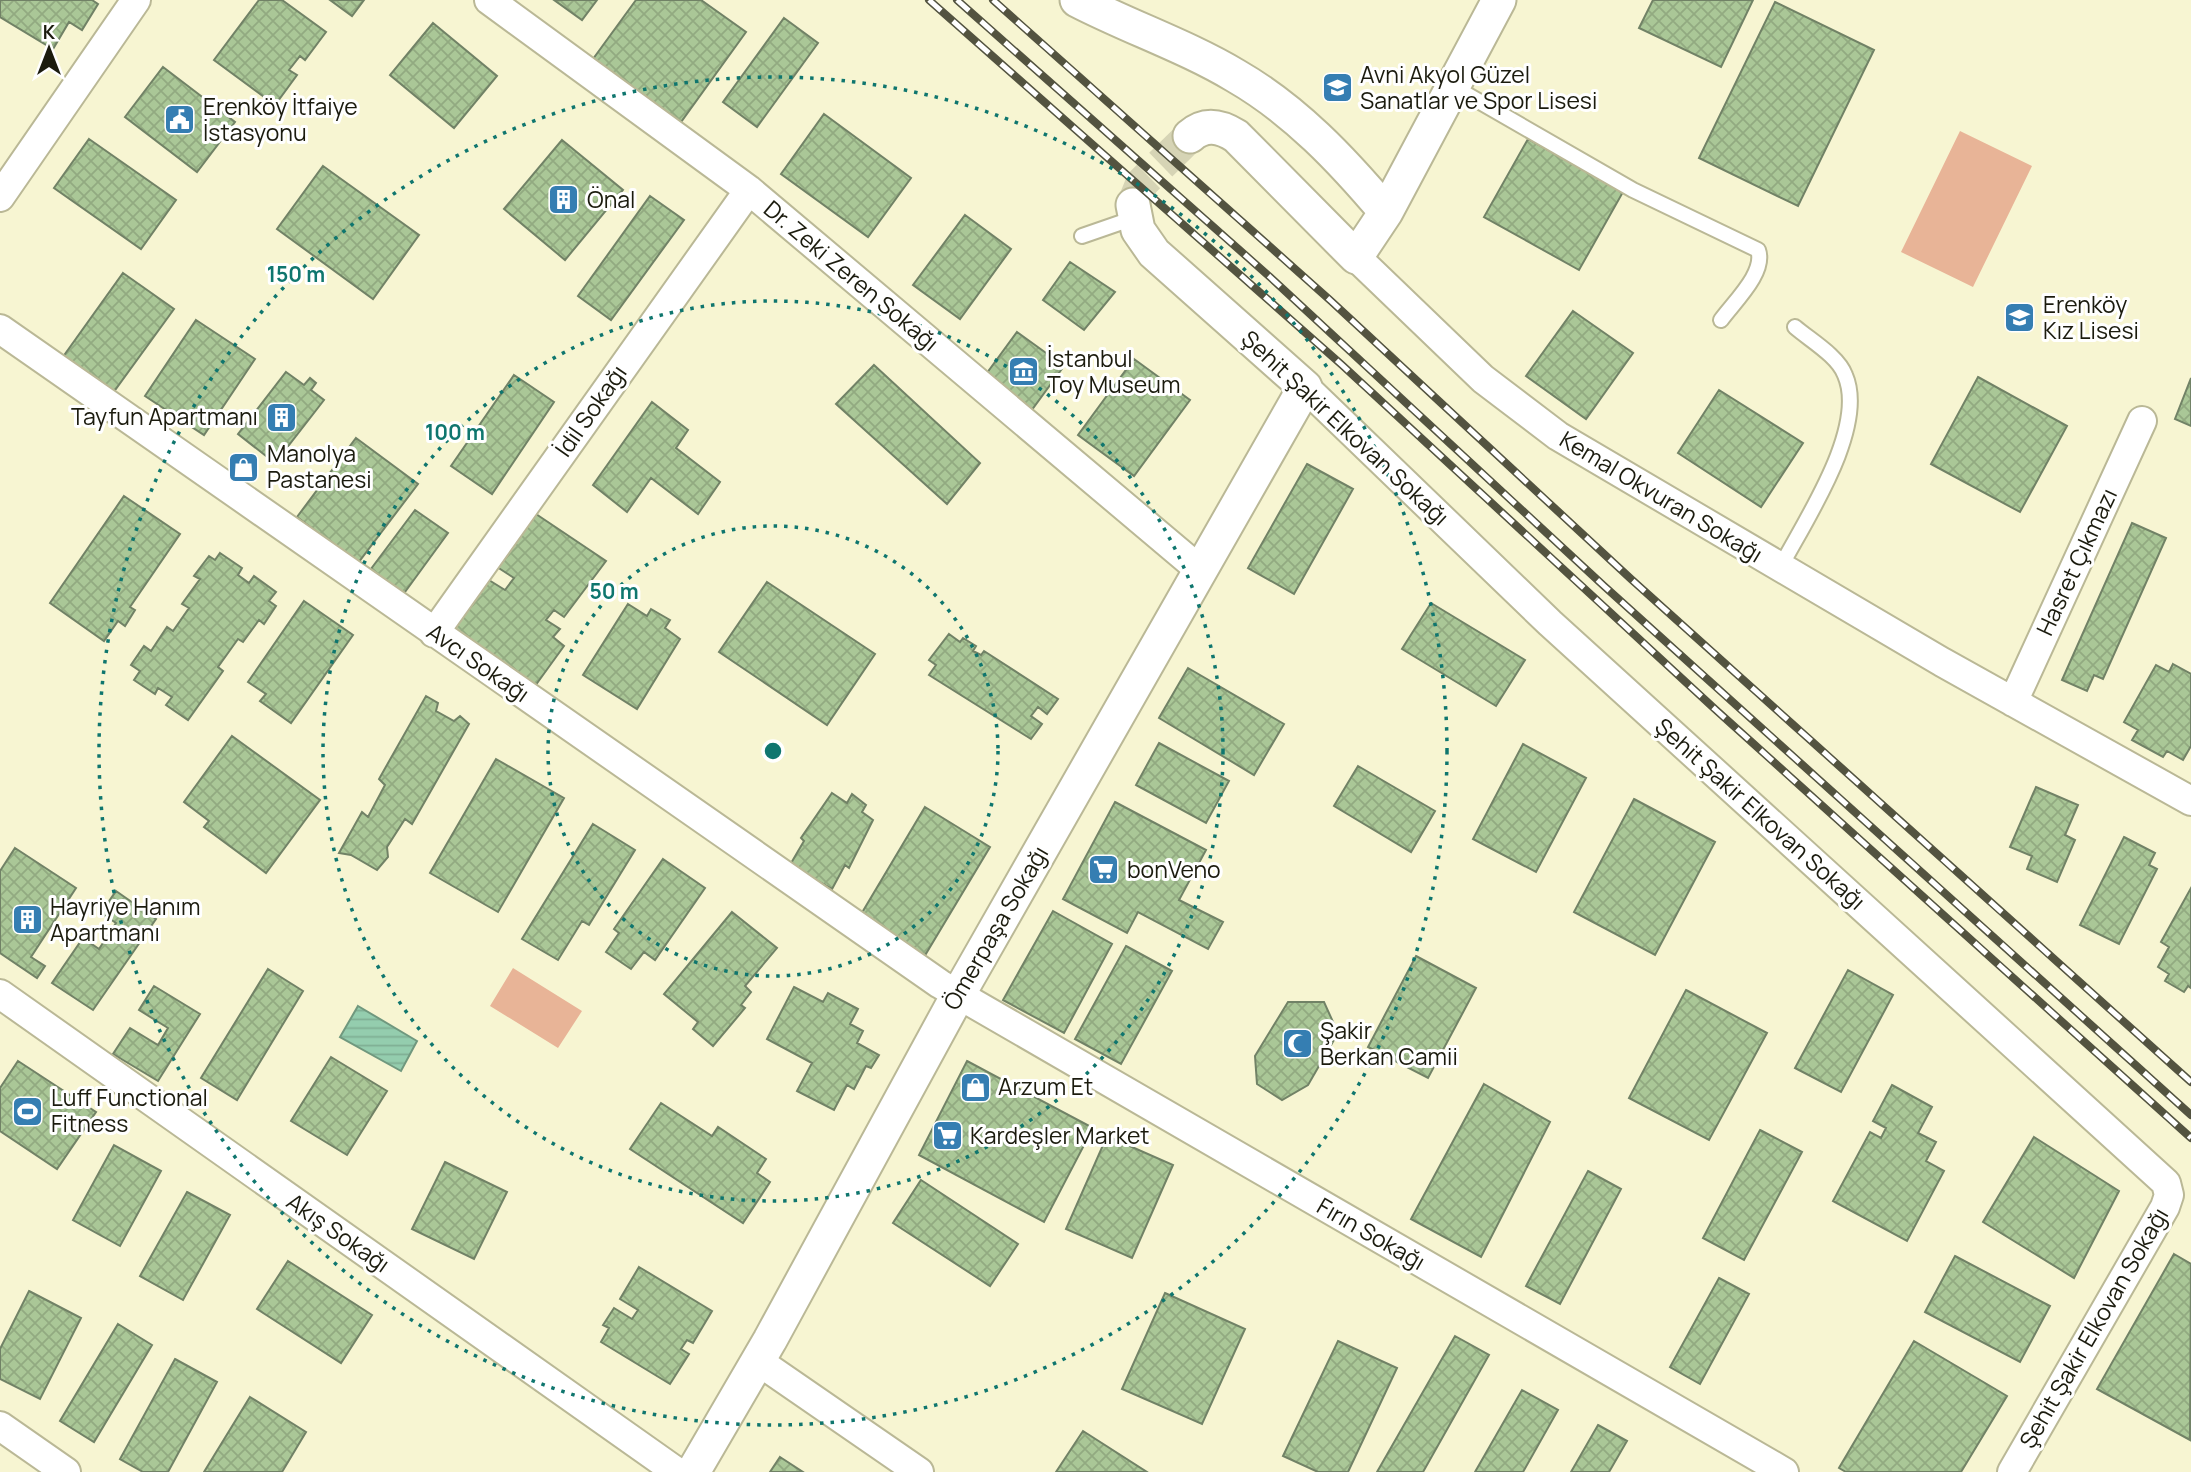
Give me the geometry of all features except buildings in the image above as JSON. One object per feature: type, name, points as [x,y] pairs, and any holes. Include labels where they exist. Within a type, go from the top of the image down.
[{"type":"street","points":[[0,197],[136,0]]},
{"type":"street","name":"Dr. Zeki Zeren Sokağı","points":[[489,0],[749,190],[1200,570]]},
{"type":"street","points":[[1077,0],[1233,74],[1260,91],[1340,159],[1386,212]]},
{"type":"street","points":[[1356,257],[1386,212],[1499,0]]},
{"type":"street","name":"Kemal Okvuran Sokağı","points":[[1190,136],[1208,127],[1221,128],[1236,136],[1475,372],[1525,413],[1568,442],[1780,568],[2191,801]]},
{"type":"street","name":"İdil Sokağı","points":[[433,633],[749,190]]},
{"type":"street","name":"Şehit Şakir Elkovan Sokağı","points":[[1133,212],[1142,238],[1162,260],[1306,387],[1550,623],[2166,1183],[2169,1195],[2165,1207],[2012,1472]]},
{"type":"street","name":"Avcı Sokağı","points":[[0,329],[433,633],[958,995]]},
{"type":"street","name":"Ömerpaşa Sokağı","points":[[692,1472],[758,1361],[958,995],[1306,387]]},
{"type":"street","name":"Hasret Çıkmazı","points":[[2013,702],[2142,421]]},
{"type":"street","name":"Akış Sokağı","points":[[0,994],[677,1472]]},
{"type":"street","name":"Fırın Sokağı","points":[[958,995],[1784,1472]]},
{"type":"street","points":[[758,1361],[919,1472]]},
{"type":"street","points":[[0,1426],[66,1472]]},
{"type":"lane","points":[[1454,87],[1633,190],[1758,250],[1761,265],[1756,275],[1721,320]]},
{"type":"lane","points":[[1082,236],[1133,212]]},
{"type":"lane","points":[[1780,568],[1843,445],[1849,395],[1845,374],[1796,327]]},
{"type":"shaded area","points":[[1960,131],[2032,166],[1973,287],[1901,252]]},
{"type":"shaded area","points":[[513,968],[582,1011],[558,1048],[490,1006]]},
{"type":"shaded area","points":[[358,1006],[417,1041],[401,1071],[340,1037]]},
{"type":"tunnel","points":[[1133,205],[1142,183],[1190,136]]},
{"type":"railway","points":[[929,0],[1342,365],[1716,710],[2191,1138]]},
{"type":"railway","points":[[957,0],[1270,277],[1604,586],[2191,1115]]},
{"type":"railway","points":[[993,0],[1331,301],[1631,579],[2191,1082]]},
{"type":"place","name":"Avni Akyol Güzel Sanatlar ve Spor Lisesi","points":[[1337,88]]},
{"type":"place","name":"Erenköy İtfaiye İstasyonu","points":[[180,120]]},
{"type":"place","name":"Önal","points":[[564,200]]},
{"type":"place","name":"Erenköy Kız Lisesi","points":[[2020,318]]},
{"type":"place","name":"İstanbul Toy Museum","points":[[1024,372]]},
{"type":"place","name":"Tayfun Apartmanı","points":[[281,417]]},
{"type":"place","name":"Manolya Pastanesi","points":[[244,467]]},
{"type":"place","name":"bonVeno","points":[[1104,870]]},
{"type":"place","name":"Hayriye Hanım Apartmanı","points":[[27,920]]},
{"type":"place","name":"Şakir Berkan Camii","points":[[1297,1044]]},
{"type":"place","name":"Arzum Et","points":[[975,1087]]},
{"type":"place","name":"Luff Functional Fitness","points":[[28,1111]]},
{"type":"place","name":"Kardeşler Market","points":[[947,1136]]}]
